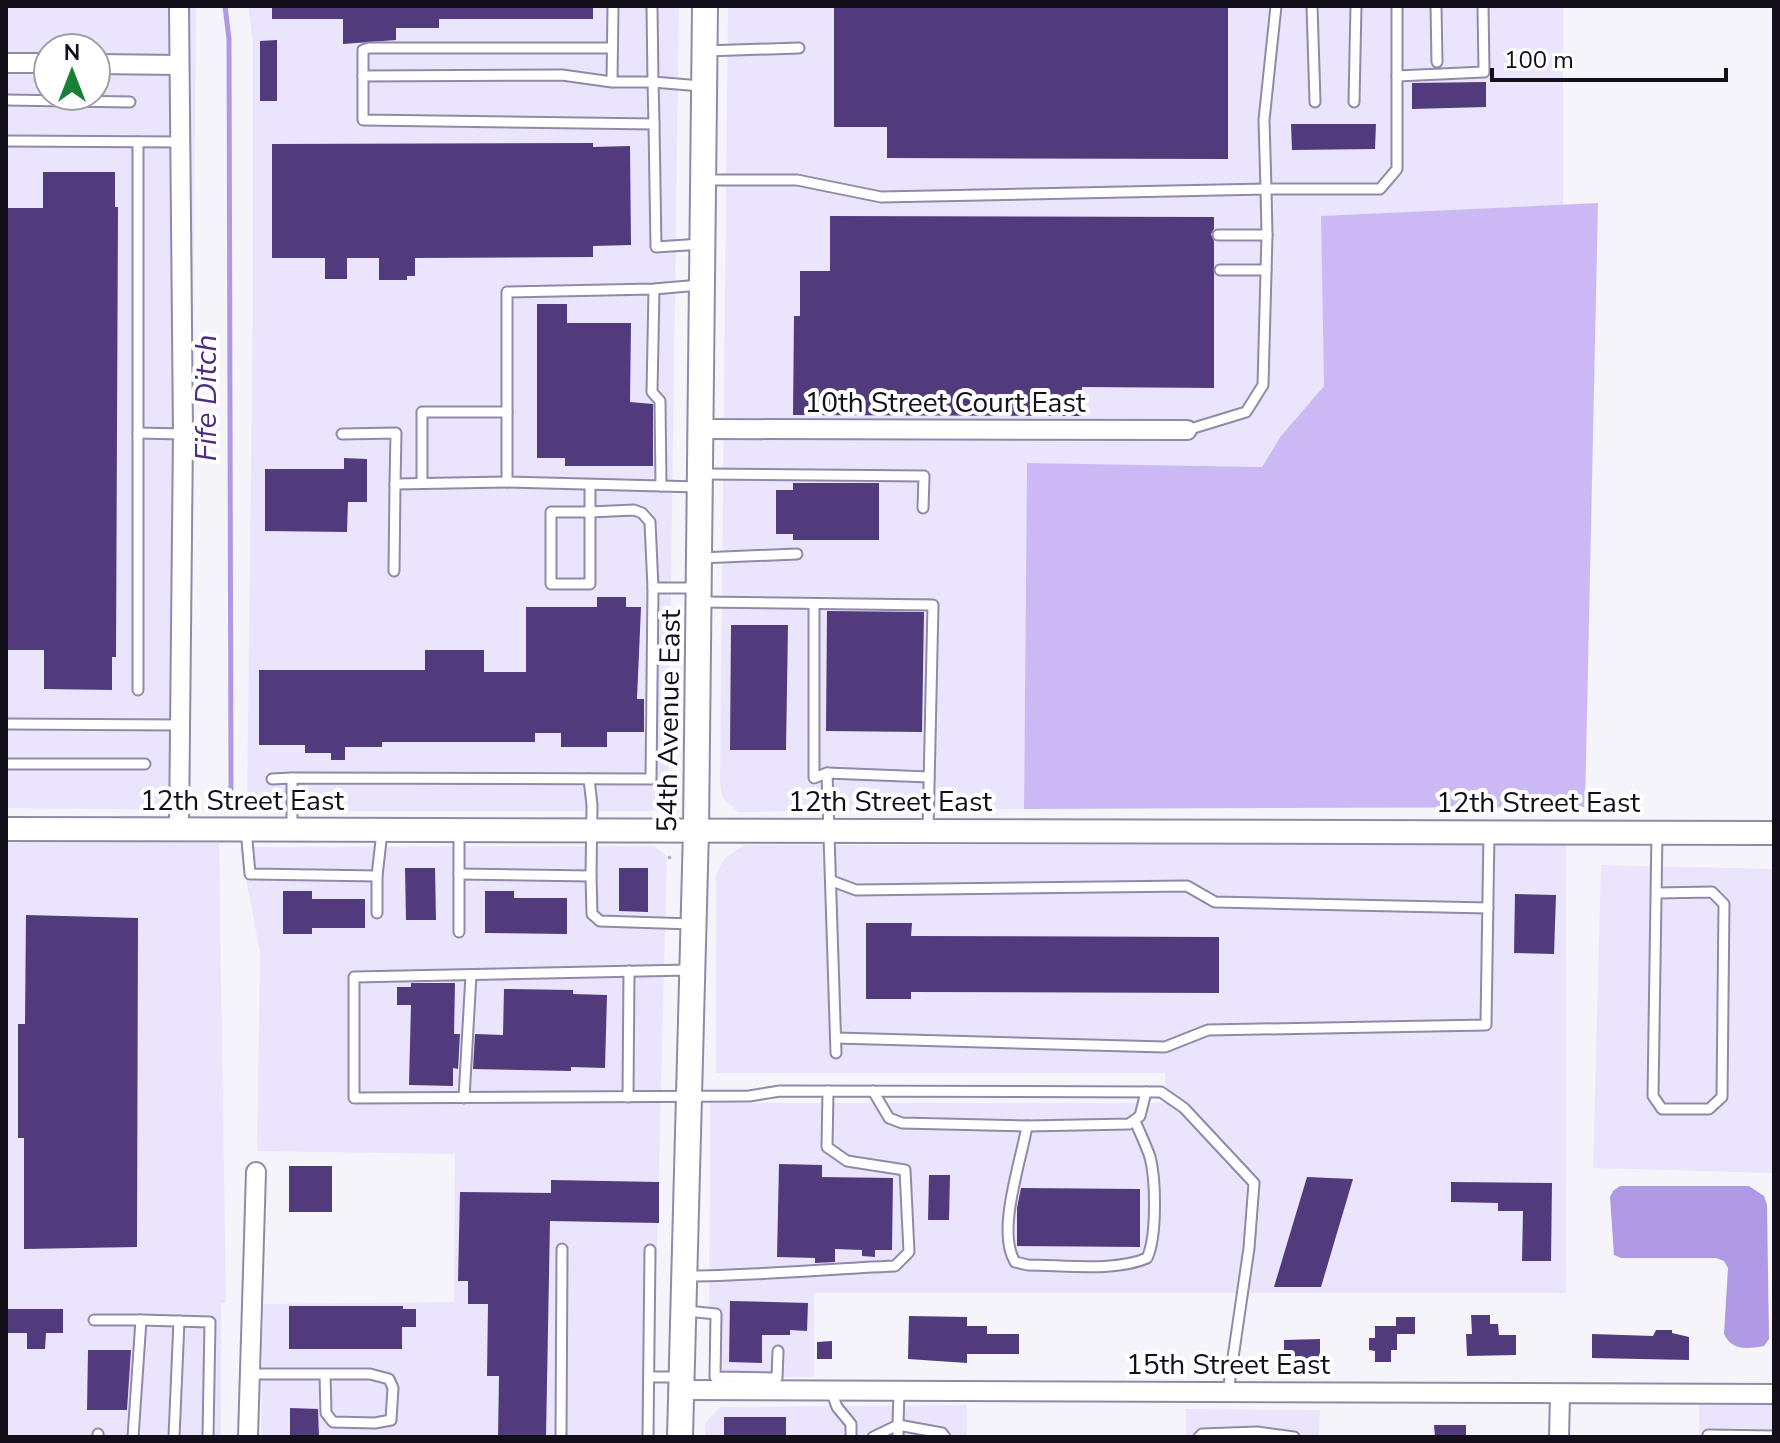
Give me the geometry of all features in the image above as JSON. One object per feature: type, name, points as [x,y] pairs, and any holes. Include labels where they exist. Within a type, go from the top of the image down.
[{"type":"main road","name":"54th Avenue East","points":[[680,1437],[696,830],[705,6]]},
{"type":"street","points":[[179,6],[183,434],[179,830]]},
{"type":"street","points":[[6,63],[32,63]]},
{"type":"street","points":[[112,64],[179,65]]},
{"type":"street","name":"10th Street Court East","points":[[702,429],[1187,430]]},
{"type":"street","name":"12th Street East","points":[[6,829],[1774,833]]},
{"type":"street","points":[[248,1437],[256,1172]]},
{"type":"street","name":"15th Street East","points":[[681,1384],[777,1384],[831,1391],[1774,1394]]},
{"type":"street","points":[[1559,1437],[1560,1394]]},
{"type":"lane","points":[[612,82],[613,6]]},
{"type":"lane","points":[[652,6],[656,247],[703,244]]},
{"type":"lane","points":[[1187,430],[1246,412],[1263,385],[1267,235],[1264,120],[1276,6]]},
{"type":"lane","points":[[1312,6],[1315,102]]},
{"type":"lane","points":[[1354,102],[1356,6]]},
{"type":"lane","points":[[704,180],[797,180],[881,197],[1380,189],[1397,169],[1397,6]]},
{"type":"lane","points":[[1436,6],[1437,62]]},
{"type":"lane","points":[[1397,76],[1484,72],[1483,6]]},
{"type":"lane","points":[[612,48],[369,48],[363,50],[363,120],[654,124]]},
{"type":"lane","points":[[705,51],[799,48]]},
{"type":"lane","points":[[6,63],[6,72]]},
{"type":"lane","points":[[363,76],[562,75],[612,82],[705,87]]},
{"type":"lane","points":[[6,100],[130,102]]},
{"type":"lane","points":[[6,141],[182,142]]},
{"type":"lane","points":[[138,142],[138,690]]},
{"type":"lane","points":[[1218,235],[1267,235]]},
{"type":"lane","points":[[1220,270],[1266,270]]},
{"type":"lane","points":[[507,482],[507,292],[703,285]]},
{"type":"lane","points":[[654,289],[652,392],[660,401],[661,486]]},
{"type":"lane","points":[[422,483],[422,412],[507,412]]},
{"type":"lane","points":[[138,433],[183,434]]},
{"type":"lane","points":[[342,434],[396,433],[394,571]]},
{"type":"lane","points":[[395,484],[507,482],[661,486],[701,480],[924,476],[923,508]]},
{"type":"lane","points":[[272,779],[651,779],[653,588],[650,522],[634,510],[590,512],[551,512],[551,584],[590,584],[590,512],[590,485]]},
{"type":"lane","points":[[700,558],[797,554]]},
{"type":"lane","points":[[653,588],[814,604],[933,605],[928,830]]},
{"type":"lane","points":[[814,604],[814,778],[827,773],[929,777]]},
{"type":"lane","points":[[6,724],[179,725]]},
{"type":"lane","points":[[6,764],[145,764]]},
{"type":"lane","points":[[827,773],[836,1053]]},
{"type":"lane","points":[[292,778],[292,829]]},
{"type":"lane","points":[[589,779],[592,914],[600,921],[694,924]]},
{"type":"lane","points":[[246,829],[250,874],[377,876]]},
{"type":"lane","points":[[377,913],[382,829]]},
{"type":"lane","points":[[459,829],[459,932]]},
{"type":"lane","points":[[836,1038],[1165,1047],[1208,1030],[1486,1025],[1489,832]]},
{"type":"lane","points":[[1657,832],[1653,1096],[1662,1109],[1709,1109],[1722,1097],[1724,904],[1712,892],[1657,893]]},
{"type":"lane","points":[[459,874],[591,876]]},
{"type":"lane","points":[[832,881],[856,890],[1187,886],[1215,902],[1488,908]]},
{"type":"lane","points":[[693,970],[354,977],[354,1098],[689,1097],[749,1096],[780,1091],[1161,1092],[1184,1108],[1254,1183],[1249,1248],[1227,1392]]},
{"type":"lane","points":[[628,1097],[629,971]]},
{"type":"lane","points":[[464,1098],[471,975]]},
{"type":"lane","points":[[684,1276],[745,1276],[895,1266],[909,1252],[905,1170],[847,1161],[827,1147],[828,1091]]},
{"type":"lane","points":[[873,1091],[889,1118],[902,1123],[1027,1126],[1129,1124],[1140,1116],[1146,1092]]},
{"type":"lane","points":[[1027,1126],[1009,1209],[1009,1252],[1015,1262],[1028,1265],[1119,1265],[1137,1263],[1147,1258],[1151,1249],[1154,1201],[1151,1159],[1135,1121]]},
{"type":"lane","points":[[561,1437],[562,1249]]},
{"type":"lane","points":[[648,1437],[650,1250]]},
{"type":"lane","points":[[683,1310],[716,1314],[715,1377],[777,1384],[778,1351]]},
{"type":"lane","points":[[94,1320],[210,1322],[208,1437]]},
{"type":"lane","points":[[133,1437],[141,1320]]},
{"type":"lane","points":[[174,1437],[179,1321]]},
{"type":"lane","points":[[250,1374],[325,1374],[370,1374],[389,1379],[393,1388],[391,1420],[375,1423],[333,1422],[326,1413],[325,1374]]},
{"type":"lane","points":[[649,1377],[681,1384]]},
{"type":"lane","points":[[831,1391],[837,1407],[851,1424],[851,1437]]},
{"type":"lane","points":[[898,1437],[899,1391]]},
{"type":"lane","points":[[873,1437],[898,1425],[942,1433],[945,1437]]},
{"type":"lane","points":[[1199,1437],[1202,1434],[1257,1432],[1294,1437]]},
{"type":"lane","points":[[1708,1437],[1774,1436]]},
{"type":"shaded area","points":[[6,6],[196,6],[189,810],[6,808]]},
{"type":"shaded area","points":[[248,6],[679,6],[668,801],[663,807],[651,811],[247,811],[253,293],[253,42]]},
{"type":"shaded area","points":[[728,6],[1563,6],[1563,205],[1322,216],[1324,386],[1281,436],[1262,467],[1027,463],[1024,809],[738,812],[723,798],[720,784]]},
{"type":"shaded area","points":[[1598,203],[1585,807],[1024,809],[1027,463],[1262,467],[1281,436],[1324,386],[1321,216]]},
{"type":"shaded area","points":[[6,840],[219,843],[226,1303],[221,1303],[221,1437],[6,1437]]},
{"type":"shaded area","points":[[744,845],[1566,845],[1566,1293],[814,1293],[814,1377],[709,1377],[710,1103],[1166,1103],[1165,1073],[716,1073],[716,875],[725,858]]},
{"type":"shaded area","points":[[654,846],[667,856],[652,1437],[261,1437],[263,1304],[454,1302],[455,1154],[257,1151],[260,953],[240,847]]},
{"type":"shaded area","points":[[1601,865],[1774,869],[1774,1173],[1593,1168]]},
{"type":"shaded area","points":[[1620,1186],[1749,1186],[1764,1196],[1767,1205],[1769,1339],[1764,1346],[1736,1346],[1724,1334],[1728,1268],[1724,1261],[1716,1258],[1621,1258],[1614,1255],[1610,1197]]},
{"type":"shaded area","points":[[1699,1403],[1774,1404],[1774,1437],[1699,1437]]},
{"type":"shaded area","points":[[967,1405],[967,1437],[705,1437],[705,1423],[720,1407]]},
{"type":"shaded area","points":[[1186,1409],[1320,1410],[1319,1437],[1186,1437]]},
{"type":"building","points":[[272,6],[593,6],[593,19],[439,19],[439,28],[396,28],[396,40],[343,44],[343,19],[272,19]]},
{"type":"building","points":[[834,6],[1228,6],[1228,159],[887,158],[887,127],[834,127]]},
{"type":"building","points":[[277,40],[277,101],[260,101],[260,41]]},
{"type":"building","points":[[1486,82],[1486,107],[1412,109],[1412,83]]},
{"type":"building","points":[[1291,124],[1376,124],[1375,149],[1292,150]]},
{"type":"building","points":[[593,143],[593,147],[630,146],[631,245],[593,246],[593,257],[415,258],[415,276],[407,276],[407,280],[379,280],[379,258],[347,258],[347,279],[325,279],[325,258],[272,258],[272,144]]},
{"type":"building","points":[[43,172],[115,172],[115,207],[118,207],[116,657],[112,657],[112,690],[44,689],[44,650],[6,650],[6,208],[43,208]]},
{"type":"building","points":[[830,216],[1214,217],[1211,234],[1214,241],[1214,388],[1082,387],[1081,416],[793,415],[794,316],[800,316],[800,271],[830,271]]},
{"type":"building","points":[[537,304],[567,304],[567,323],[631,323],[630,402],[653,404],[653,466],[565,466],[565,458],[537,458]]},
{"type":"building","points":[[344,458],[367,459],[367,502],[348,502],[347,532],[265,531],[265,469],[344,469]]},
{"type":"building","points":[[793,483],[879,483],[879,540],[793,540],[793,534],[776,534],[776,490],[793,490]]},
{"type":"building","points":[[597,597],[626,597],[626,607],[641,607],[637,699],[644,699],[644,732],[607,732],[607,747],[561,747],[561,733],[535,733],[535,742],[382,742],[382,747],[345,747],[345,760],[331,760],[331,753],[305,753],[305,745],[259,745],[259,670],[425,670],[425,650],[484,650],[484,672],[526,672],[526,607],[597,607]]},
{"type":"building","points":[[827,611],[924,612],[922,732],[826,731]]},
{"type":"building","points":[[731,625],[788,625],[786,750],[730,750]]},
{"type":"building","points":[[405,868],[435,868],[436,920],[406,920]]},
{"type":"building","points":[[619,868],[648,868],[648,912],[619,911]]},
{"type":"building","points":[[283,891],[312,891],[312,899],[365,899],[365,928],[312,928],[312,934],[283,934]]},
{"type":"building","points":[[485,891],[514,891],[514,898],[567,898],[567,934],[485,933]]},
{"type":"building","points":[[1515,894],[1556,895],[1554,954],[1514,953]]},
{"type":"building","points":[[26,915],[138,918],[137,1247],[24,1249],[24,1138],[18,1138],[18,1024],[25,1024]]},
{"type":"building","points":[[866,923],[912,923],[911,936],[1219,937],[1219,993],[911,992],[911,999],[866,999]]},
{"type":"building","points":[[411,983],[455,983],[454,1034],[460,1034],[458,1069],[453,1068],[453,1086],[409,1085],[411,1005],[397,1005],[397,987],[411,987]]},
{"type":"building","points":[[504,989],[573,990],[573,994],[607,995],[605,1068],[571,1067],[571,1071],[473,1069],[475,1034],[503,1035]]},
{"type":"building","points":[[779,1164],[822,1165],[822,1177],[893,1178],[892,1250],[875,1250],[875,1257],[862,1256],[862,1250],[835,1249],[835,1262],[815,1263],[815,1258],[777,1257]]},
{"type":"building","points":[[289,1166],[332,1166],[332,1212],[289,1212]]},
{"type":"building","points":[[929,1175],[950,1175],[949,1220],[928,1220]]},
{"type":"building","points":[[1307,1177],[1353,1179],[1321,1287],[1274,1287]]},
{"type":"building","points":[[551,1180],[659,1182],[659,1223],[550,1221],[546,1437],[498,1437],[499,1376],[487,1376],[488,1304],[468,1304],[468,1281],[458,1281],[460,1192],[551,1193]]},
{"type":"building","points":[[1451,1182],[1552,1183],[1551,1261],[1522,1261],[1523,1211],[1498,1211],[1498,1203],[1451,1202]]},
{"type":"building","points":[[1021,1188],[1140,1189],[1140,1247],[1017,1246],[1017,1208]]},
{"type":"building","points":[[730,1301],[808,1303],[807,1331],[790,1330],[790,1335],[762,1335],[762,1363],[729,1362]]},
{"type":"building","points":[[289,1306],[403,1306],[403,1309],[416,1309],[416,1327],[402,1327],[402,1349],[289,1349]]},
{"type":"building","points":[[6,1309],[63,1309],[63,1333],[46,1333],[45,1349],[27,1349],[27,1333],[6,1333]]},
{"type":"building","points":[[1471,1315],[1490,1315],[1490,1324],[1498,1324],[1499,1335],[1516,1335],[1516,1355],[1467,1356],[1466,1334],[1472,1334]]},
{"type":"building","points":[[909,1316],[967,1317],[967,1326],[987,1326],[987,1334],[1019,1334],[1019,1354],[967,1354],[967,1363],[908,1359]]},
{"type":"building","points":[[1396,1317],[1415,1317],[1415,1334],[1397,1334],[1397,1350],[1391,1350],[1391,1362],[1375,1362],[1375,1351],[1369,1350],[1369,1338],[1375,1338],[1375,1326],[1396,1326]]},
{"type":"building","points":[[1656,1330],[1672,1330],[1672,1333],[1689,1337],[1689,1360],[1592,1358],[1592,1334],[1653,1336]]},
{"type":"building","points":[[1320,1339],[1320,1359],[1284,1360],[1284,1340]]},
{"type":"building","points":[[832,1341],[832,1359],[817,1359],[817,1342]]},
{"type":"building","points":[[88,1350],[131,1350],[127,1410],[87,1410]]},
{"type":"building","points":[[290,1408],[318,1409],[319,1437],[290,1437]]},
{"type":"building","points":[[724,1417],[786,1417],[786,1437],[724,1437]]},
{"type":"building","points":[[1434,1425],[1466,1425],[1466,1437],[1435,1437]]},
{"type":"waterway","name":"Fife Ditch","points":[[225,6],[229,39],[231,789]]}]
